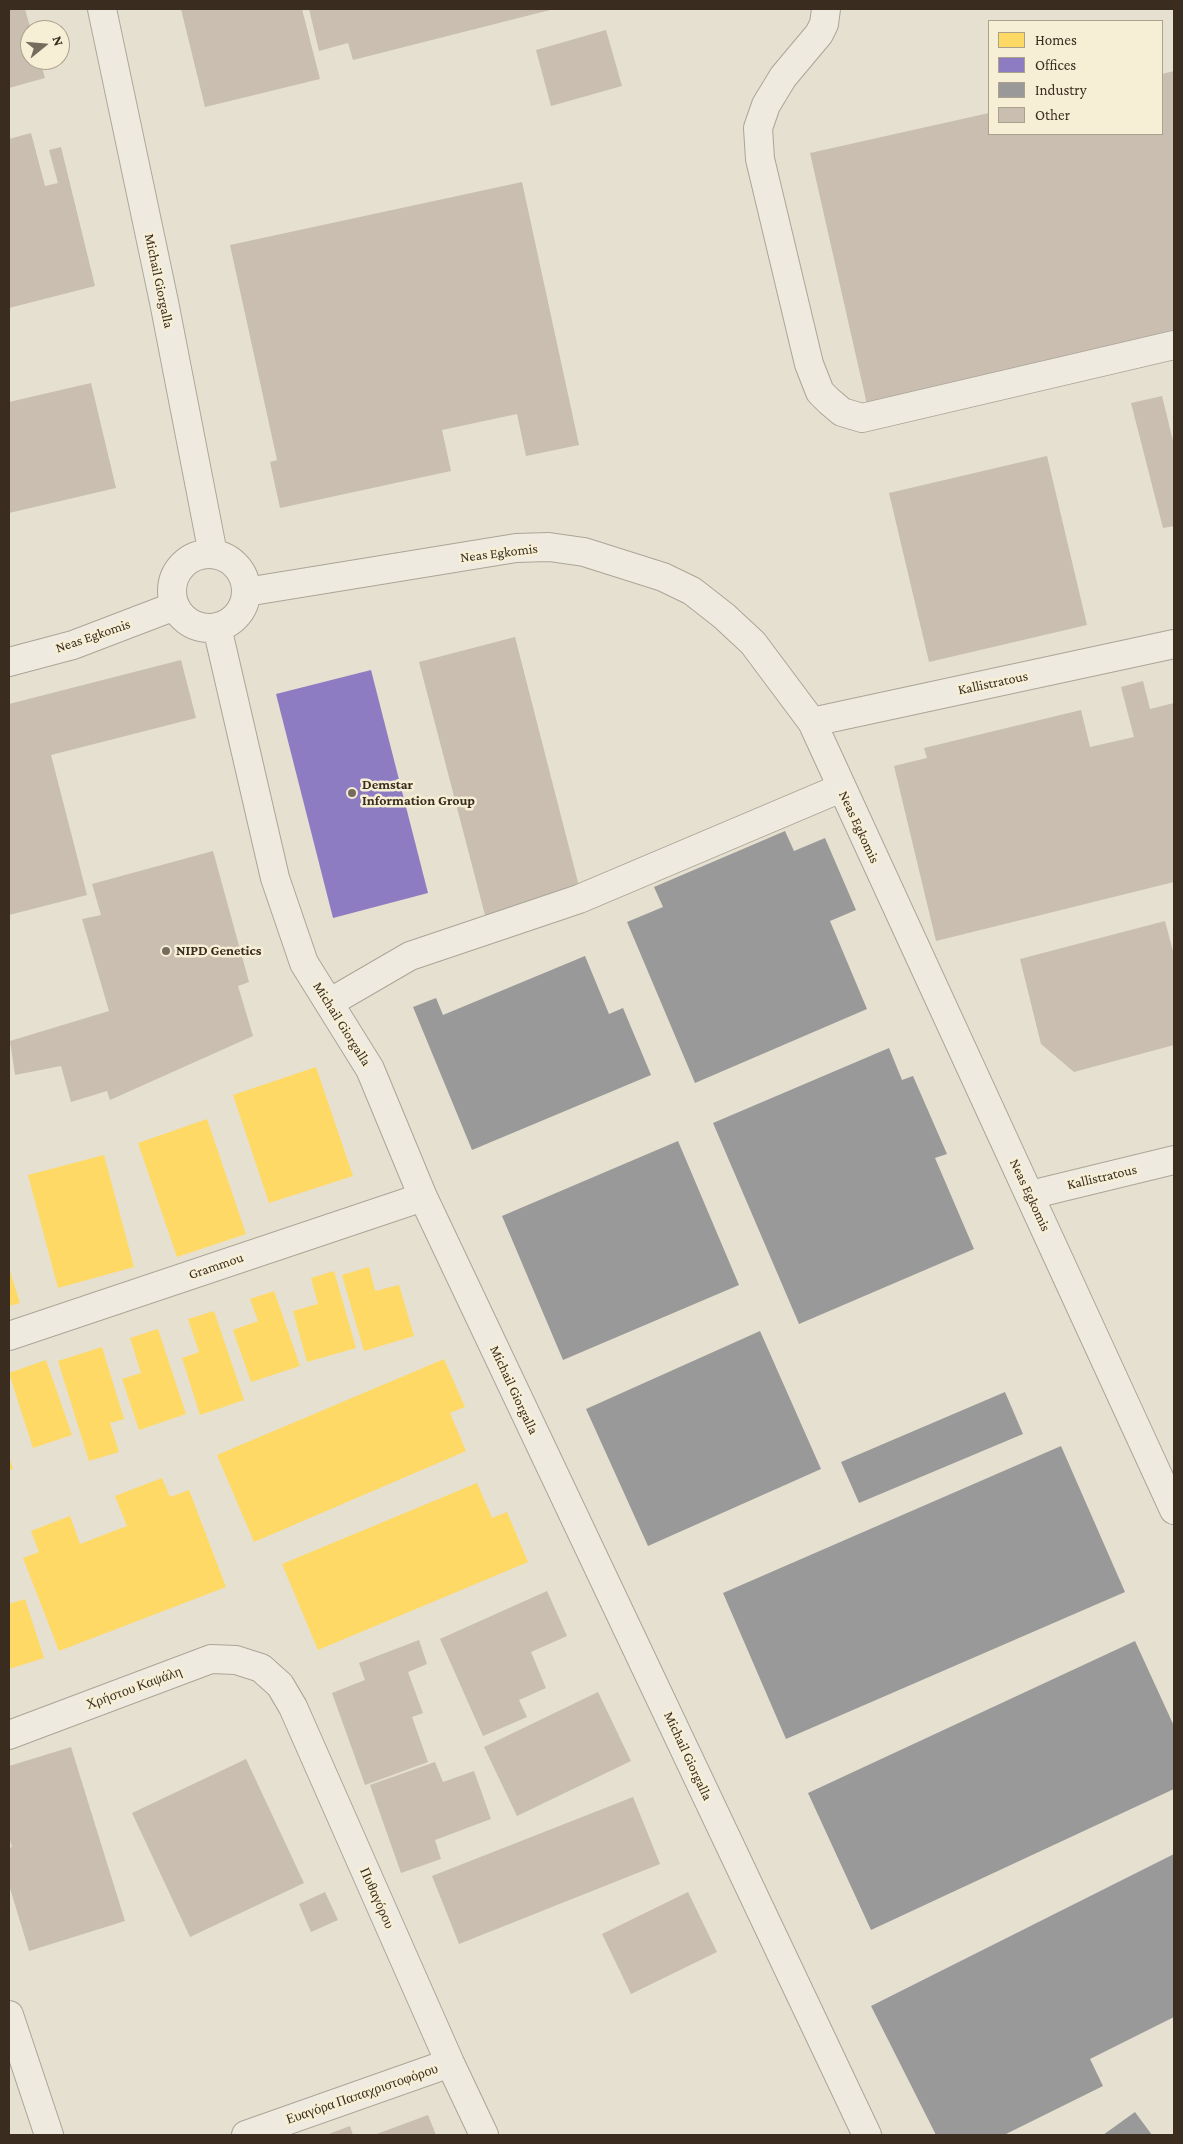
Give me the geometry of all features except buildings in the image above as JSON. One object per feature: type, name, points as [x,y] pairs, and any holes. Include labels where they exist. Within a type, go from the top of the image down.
[{"type":"street","name":"Michail Giorgalla","points":[[102,9],[166,311],[213,554]]},
{"type":"street","points":[[826,9],[824,24],[819,34],[783,77],[766,105],[758,128],[760,159],[810,364],[820,392],[829,401],[842,412],[862,418],[1174,345]]},
{"type":"street","name":"Neas Egkomis","points":[[246,592],[516,548],[549,547],[584,552],[663,577],[692,591],[724,616],[753,643],[812,722],[1174,1510]]},
{"type":"street","points":[[213,554],[229,560],[238,568],[244,578],[246,592],[243,606],[235,617],[216,627],[205,628],[188,622],[175,606],[173,584],[180,568],[197,556],[213,554]]},
{"type":"street","name":"Neas Egkomis","points":[[9,662],[73,645],[175,606]]},
{"type":"street","name":"Michail Giorgalla","points":[[216,627],[275,878],[304,963],[370,1069],[423,1197],[867,2135]]},
{"type":"street","name":"Kallistratous","points":[[812,722],[1174,644]]},
{"type":"street","points":[[329,1003],[410,956],[579,899],[841,788]]},
{"type":"street","name":"Kallistratous","points":[[1030,1195],[1174,1160]]},
{"type":"street","name":"Grammou","points":[[9,1336],[423,1197]]},
{"type":"street","name":"Χρήστου Καψάλη","points":[[9,1735],[211,1660],[236,1660],[261,1668]]},
{"type":"street","name":"Πυθαγόρου","points":[[261,1668],[280,1685],[293,1707],[450,2063],[484,2135]]},
{"type":"street","points":[[9,2015],[49,2135]]},
{"type":"street","name":"Ευαγόρα Παπαχριστοφόρου","points":[[246,2135],[450,2063]]},
{"type":"place","name":"Demstar Information Group","points":[[352,793]]},
{"type":"place","name":"NIPD Genetics","points":[[166,951]]}]
